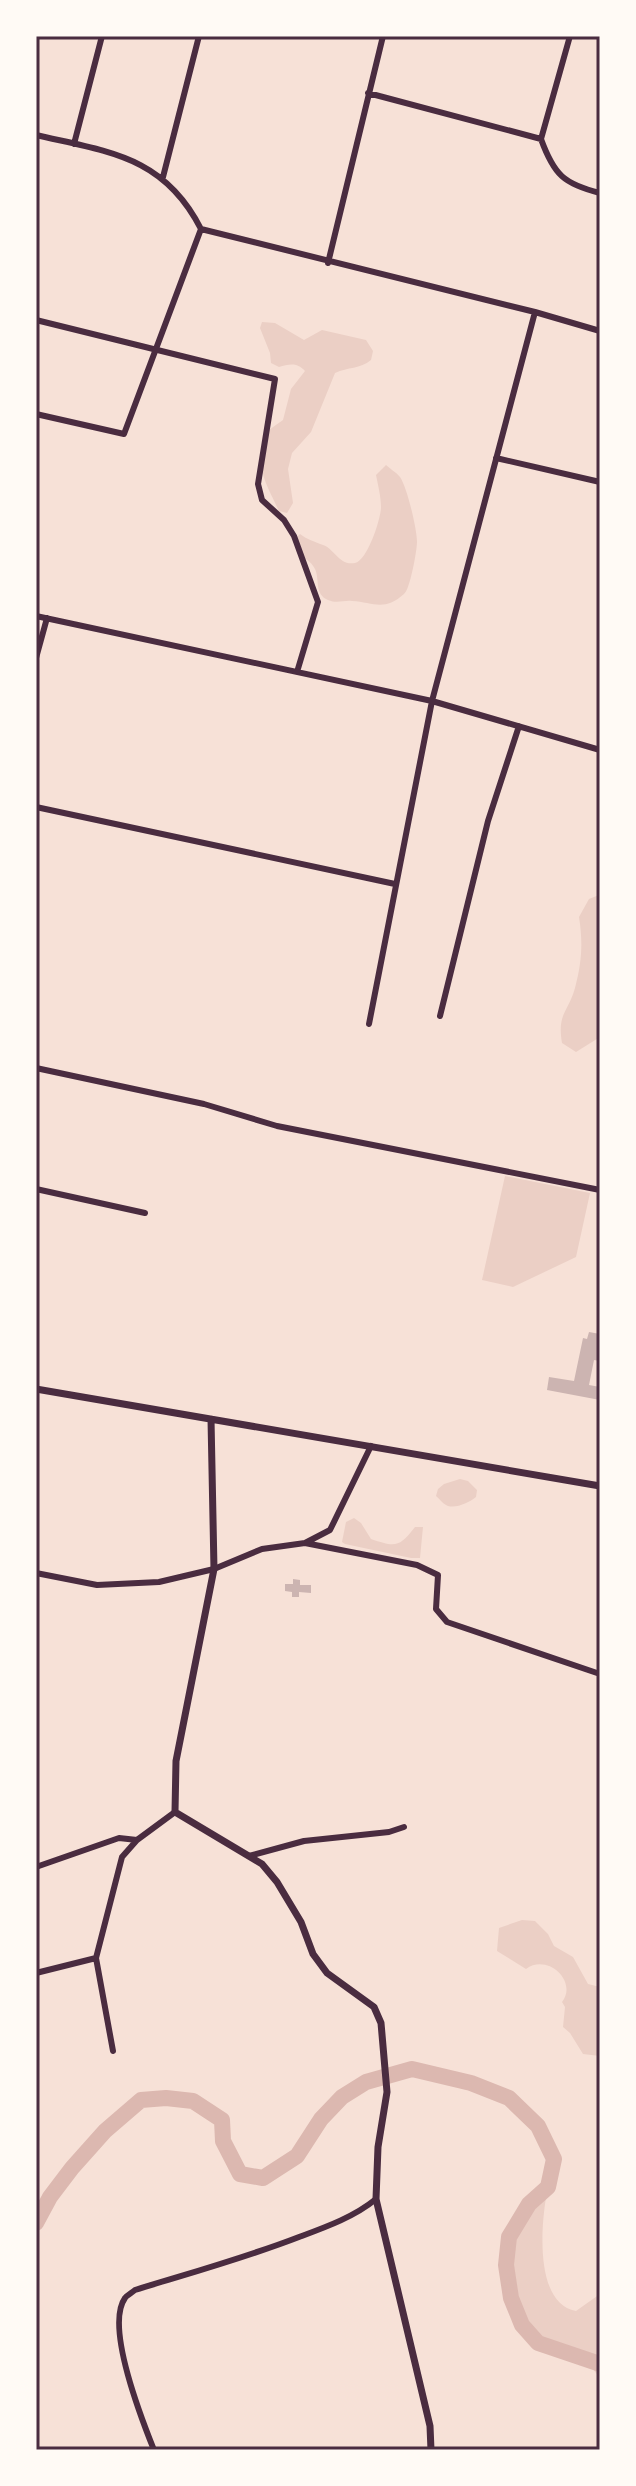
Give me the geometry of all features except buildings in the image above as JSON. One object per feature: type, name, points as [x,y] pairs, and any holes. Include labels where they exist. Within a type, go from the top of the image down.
[{"type":"street","points":[[74,144],[102,36]]},
{"type":"street","points":[[163,177],[199,36]]},
{"type":"street","points":[[328,263],[383,36]]},
{"type":"street","points":[[570,36],[541,139],[546,154],[562,176],[573,186],[600,193]]},
{"type":"street","points":[[368,93],[541,139]]},
{"type":"street","points":[[36,135],[124,157],[163,177],[188,205],[201,229],[600,331]]},
{"type":"street","points":[[36,414],[124,434],[201,229]]},
{"type":"street","points":[[369,1024],[432,701],[535,312]]},
{"type":"street","points":[[36,320],[275,379],[258,484],[262,500],[284,520],[294,536],[318,602],[297,672]]},
{"type":"street","points":[[496,458],[600,482]]},
{"type":"street","points":[[36,616],[432,701],[600,750]]},
{"type":"street","points":[[36,658],[47,618]]},
{"type":"street","points":[[440,1016],[488,821],[519,726]]},
{"type":"street","points":[[36,807],[395,884]]},
{"type":"street","points":[[36,1068],[204,1104],[277,1126],[600,1190]]},
{"type":"street","points":[[36,1189],[145,1213]]},
{"type":"street","points":[[36,1389],[600,1486]]},
{"type":"street","points":[[175,1812],[176,1761],[214,1569],[211,1419]]},
{"type":"street","points":[[305,1543],[330,1530],[371,1446]]},
{"type":"street","points":[[36,1573],[97,1585],[159,1582],[214,1569],[262,1549],[305,1543],[429,1570],[438,1575],[436,1609],[447,1622],[600,1674]]},
{"type":"street","points":[[113,2051],[96,1958],[122,1857],[137,1840],[175,1812]]},
{"type":"street","points":[[175,1812],[262,1864],[277,1882],[301,1922],[313,1954],[327,1973],[374,2007],[381,2023],[387,2092],[378,2147],[376,2199],[430,2426],[431,2450]]},
{"type":"street","points":[[249,1856],[304,1841],[389,1832],[404,1827]]},
{"type":"street","points":[[36,1867],[119,1838],[137,1840]]},
{"type":"street","points":[[36,1973],[96,1958]]},
{"type":"street","points":[[154,2450],[132,2393],[123,2349],[119,2318],[126,2297],[135,2290],[250,2256],[316,2231],[359,2213],[376,2199]]},
{"type":"shaded area","points":[[262,322],[275,323],[304,340],[322,330],[366,340],[373,351],[367,363],[335,373],[311,432],[292,453],[288,469],[293,503],[287,513],[279,511],[269,489],[263,473],[262,456],[266,432],[283,420],[291,389],[305,371],[296,365],[279,367],[271,363],[260,328]]},
{"type":"shaded area","points":[[386,465],[403,482],[415,528],[416,553],[406,591],[397,600],[378,605],[328,600],[319,590],[315,569],[297,553],[294,540],[300,534],[327,547],[345,562],[360,561],[379,521],[381,503],[376,475]]},
{"type":"shaded area","points":[[599,895],[600,1037],[576,1052],[562,1043],[561,1025],[579,969],[579,917],[589,899]]},
{"type":"shaded area","points":[[505,1176],[590,1193],[576,1257],[513,1287],[482,1280]]},
{"type":"shaded area","points":[[460,1479],[468,1481],[477,1490],[476,1497],[457,1506],[446,1505],[436,1496],[438,1489]]},
{"type":"shaded area","points":[[354,1518],[371,1539],[391,1544],[405,1539],[415,1527],[423,1527],[420,1558],[345,1544],[342,1542],[346,1522]]},
{"type":"shaded area","points":[[522,1920],[535,1921],[548,1934],[554,1946],[573,1957],[588,1984],[600,1987],[600,2056],[583,2054],[563,2027],[565,2007],[562,2002],[566,1986],[558,1972],[543,1965],[526,1969],[497,1951],[499,1928]]},
{"type":"shaded area","points":[[548,2187],[542,2239],[546,2277],[552,2293],[562,2305],[576,2311],[600,2294],[600,2378],[584,2359],[543,2346],[529,2335],[510,2293],[506,2261],[510,2235],[521,2216]]},
{"type":"waterway","points":[[36,2223],[50,2197],[72,2168],[105,2131],[141,2100],[166,2098],[193,2101],[222,2120],[223,2141],[240,2174],[263,2178],[297,2156],[321,2119],[342,2097],[366,2082],[412,2069],[471,2083],[509,2098],[538,2126],[554,2159],[548,2187],[529,2204],[509,2237],[506,2265],[511,2298],[522,2325],[538,2343],[600,2364]]}]
